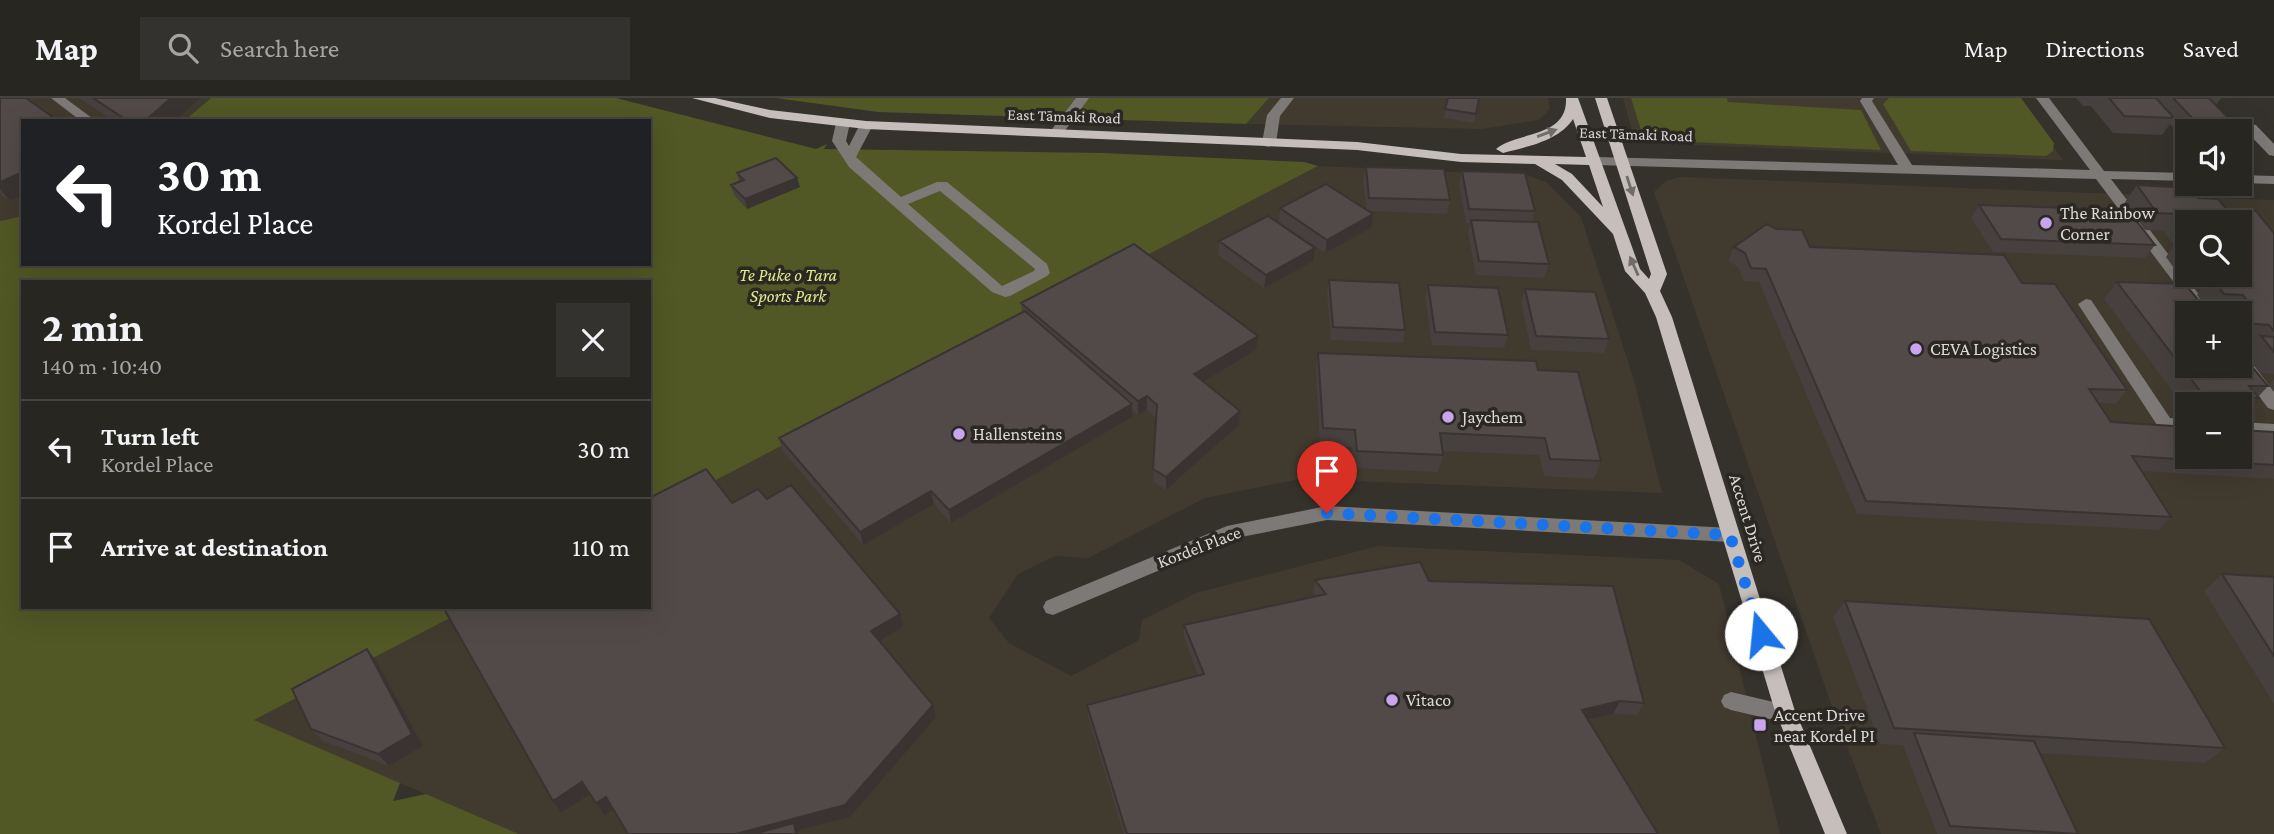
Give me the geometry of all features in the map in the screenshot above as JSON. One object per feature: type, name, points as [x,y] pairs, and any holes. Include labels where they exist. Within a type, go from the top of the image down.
[{"type":"main road","name":"East Tāmaki Road","points":[[698,98],[770,114],[866,125],[1269,143],[1431,152],[1461,158],[1538,159],[1593,155]]},
{"type":"main road","name":"Accent Drive","points":[[1601,98],[1659,274],[1652,291]]},
{"type":"main road","name":"Accent Drive","points":[[1572,99],[1624,237],[1633,271],[1652,291],[1664,317],[1786,713],[1836,834]]},
{"type":"main road","points":[[1503,149],[1562,127],[1569,120],[1572,99]]},
{"type":"main road","name":"East Tāmaki Road","points":[[1431,152],[1503,149],[1593,155]]},
{"type":"main road","points":[[1538,159],[1567,177],[1624,237]]},
{"type":"street","points":[[57,98],[87,119]]},
{"type":"street","points":[[1056,133],[1083,98]]},
{"type":"street","points":[[1269,143],[1274,115],[1288,98]]},
{"type":"street","points":[[1868,98],[1866,102],[1906,167]]},
{"type":"street","points":[[2042,98],[2196,301]]},
{"type":"street","points":[[843,122],[839,141],[843,151],[854,164],[1000,291],[1042,273],[1042,267],[942,185],[899,202]]},
{"type":"street","points":[[850,157],[866,125]]},
{"type":"street","points":[[2252,128],[2274,152]]},
{"type":"street","name":"East Tāmaki Road","points":[[1593,155],[1803,168],[1840,165],[2175,176]]},
{"type":"street","points":[[2252,179],[2274,180]]},
{"type":"street","points":[[2086,304],[2165,424],[2175,424]]},
{"type":"street","points":[[2252,375],[2274,404]]},
{"type":"street","points":[[2252,428],[2274,429]]},
{"type":"street","name":"Kordel Place","points":[[1053,607],[1233,531],[1327,513],[1730,535]]},
{"type":"street","points":[[1731,701],[1786,713]]},
{"type":"shaded area","points":[[0,98],[211,98],[186,119],[21,119],[21,216],[0,221]]},
{"type":"shaded area","points":[[1269,98],[1548,98],[1550,109],[1539,120],[1482,129],[1246,124]]},
{"type":"shaded area","points":[[1623,98],[2016,98],[2063,160],[1646,143],[1632,130]]},
{"type":"shaded area","points":[[1318,166],[1527,175],[1546,182],[1581,217],[1634,380],[1662,493],[1300,479],[1205,498],[1088,558],[1055,556],[1018,574],[989,618],[1009,643],[1071,676],[1139,640],[1142,620],[1196,593],[1378,546],[1679,560],[1719,584],[1780,834],[519,834],[253,720],[467,609],[651,609],[651,514]]},
{"type":"shaded area","points":[[1680,177],[2274,200],[2274,834],[1881,834],[1836,718],[1654,192],[1666,181]]},
{"type":"green space","name":"Te Puke o Tara Sports Park","points":[[211,98],[616,98],[816,149],[827,144],[824,149],[1102,153],[1304,162],[1318,166],[651,514],[651,280],[21,280],[21,609],[467,609],[254,720],[400,783],[393,801],[426,794],[519,834],[0,834],[0,221],[21,216],[21,266],[651,266],[651,119],[186,119]]},
{"type":"green space","points":[[776,98],[1269,98],[1246,124],[878,112]]},
{"type":"green space","points":[[1631,98],[1727,98],[1728,102],[1861,110],[1881,150],[1644,140]]},
{"type":"green space","points":[[1889,98],[2021,98],[2054,143],[2053,151],[2046,156],[1911,151],[1883,104]]},
{"type":"building","points":[[0,98],[26,98],[55,119],[21,119],[21,173],[0,182]]},
{"type":"building","points":[[93,98],[171,98],[147,119],[125,119]]},
{"type":"building","points":[[1448,98],[1479,98],[1476,114],[1445,109]]},
{"type":"building","points":[[2109,98],[2156,98],[2174,118],[2124,116]]},
{"type":"building","points":[[2173,98],[2209,98],[2229,119],[2193,119]]},
{"type":"building","points":[[776,158],[797,178],[745,199],[731,185],[744,180],[737,173]]},
{"type":"building","points":[[1366,167],[1444,169],[1450,200],[1369,198]]},
{"type":"building","points":[[1462,171],[1525,173],[1535,211],[1469,209]]},
{"type":"building","points":[[1326,184],[1373,214],[1327,240],[1280,208]]},
{"type":"building","points":[[2137,185],[2175,187],[2175,196],[2218,199],[2227,210],[2175,210],[2175,214],[2157,213]]},
{"type":"building","points":[[1979,205],[2128,210],[2155,245],[2001,239]]},
{"type":"building","points":[[2252,211],[2256,211],[2274,233],[2274,331],[2269,325],[2252,324],[2252,301],[2247,301],[2243,295],[2224,294],[2219,287],[2252,287]]},
{"type":"building","points":[[1268,216],[1315,248],[1266,275],[1219,241]]},
{"type":"building","points":[[1471,220],[1538,222],[1549,264],[1479,261]]},
{"type":"building","name":"CEVA Logistics","points":[[1767,224],[1776,229],[1802,230],[1810,247],[2004,255],[2022,283],[2055,284],[2127,390],[2089,389],[2111,422],[2175,426],[2175,459],[2132,456],[2171,517],[1866,501],[1766,269],[1751,268],[1745,253],[1734,247]]},
{"type":"building","points":[[1134,244],[1258,336],[1194,374],[1240,411],[1166,477],[1153,469],[1157,405],[1147,396],[1138,401],[1021,303]]},
{"type":"building","points":[[1329,280],[1399,283],[1405,330],[1333,327]]},
{"type":"building","points":[[2117,282],[2175,284],[2175,287],[2187,287],[2199,301],[2175,301],[2175,358]]},
{"type":"building","points":[[1428,285],[1498,288],[1508,335],[1435,332]]},
{"type":"building","points":[[1525,289],[1595,292],[1609,339],[1536,336]]},
{"type":"building","name":"Hallensteins","points":[[1025,311],[1132,404],[949,510],[931,491],[860,532],[779,438]]},
{"type":"building","points":[[2261,336],[2274,337],[2274,352]]},
{"type":"building","name":"Jaychem","points":[[1318,353],[1536,361],[1538,370],[1578,372],[1601,461],[1550,459],[1545,438],[1440,433],[1443,455],[1357,451],[1355,430],[1323,428]]},
{"type":"building","points":[[2252,367],[2268,386],[2249,386],[2259,398],[2252,398],[2252,392],[2201,392],[2190,378],[2252,378]]},
{"type":"building","name":"CEVA Logistics","points":[[2252,431],[2274,432],[2274,465],[2252,464]]},
{"type":"building","points":[[706,469],[732,503],[758,489],[767,499],[791,485],[900,614],[871,631],[933,705],[845,805],[736,834],[628,834],[606,797],[596,803],[582,782],[553,801],[444,609],[651,609],[651,497]]},
{"type":"building","name":"Vitaco","points":[[1420,562],[1429,581],[1613,586],[1644,703],[1620,701],[1582,710],[1658,834],[1127,834],[1087,705],[1204,674],[1184,625],[1326,594],[1315,580]]},
{"type":"building","points":[[2222,574],[2274,577],[2274,656]]},
{"type":"building","points":[[1845,601],[2149,619],[2225,748],[1894,728]]},
{"type":"building","points":[[367,649],[412,734],[378,754],[311,729],[292,689]]},
{"type":"building","points":[[1914,733],[2034,741],[2078,834],[1950,826]]},
{"type":"building","points":[[794,823],[796,834],[754,834]]},
{"type":"place","name":"The Rainbow Corner","points":[[2046,223]]},
{"type":"place","name":"CEVA Logistics","points":[[1916,349]]},
{"type":"place","name":"Jaychem","points":[[1448,417]]},
{"type":"place","name":"Hallensteins","points":[[959,434]]},
{"type":"place","name":"Vitaco","points":[[1392,700]]},
{"type":"place","name":"Accent Drive near Kordel PI","points":[[1760,725]]},
{"type":"route","points":[[1327,513],[1730,535],[1761,634]]}]
